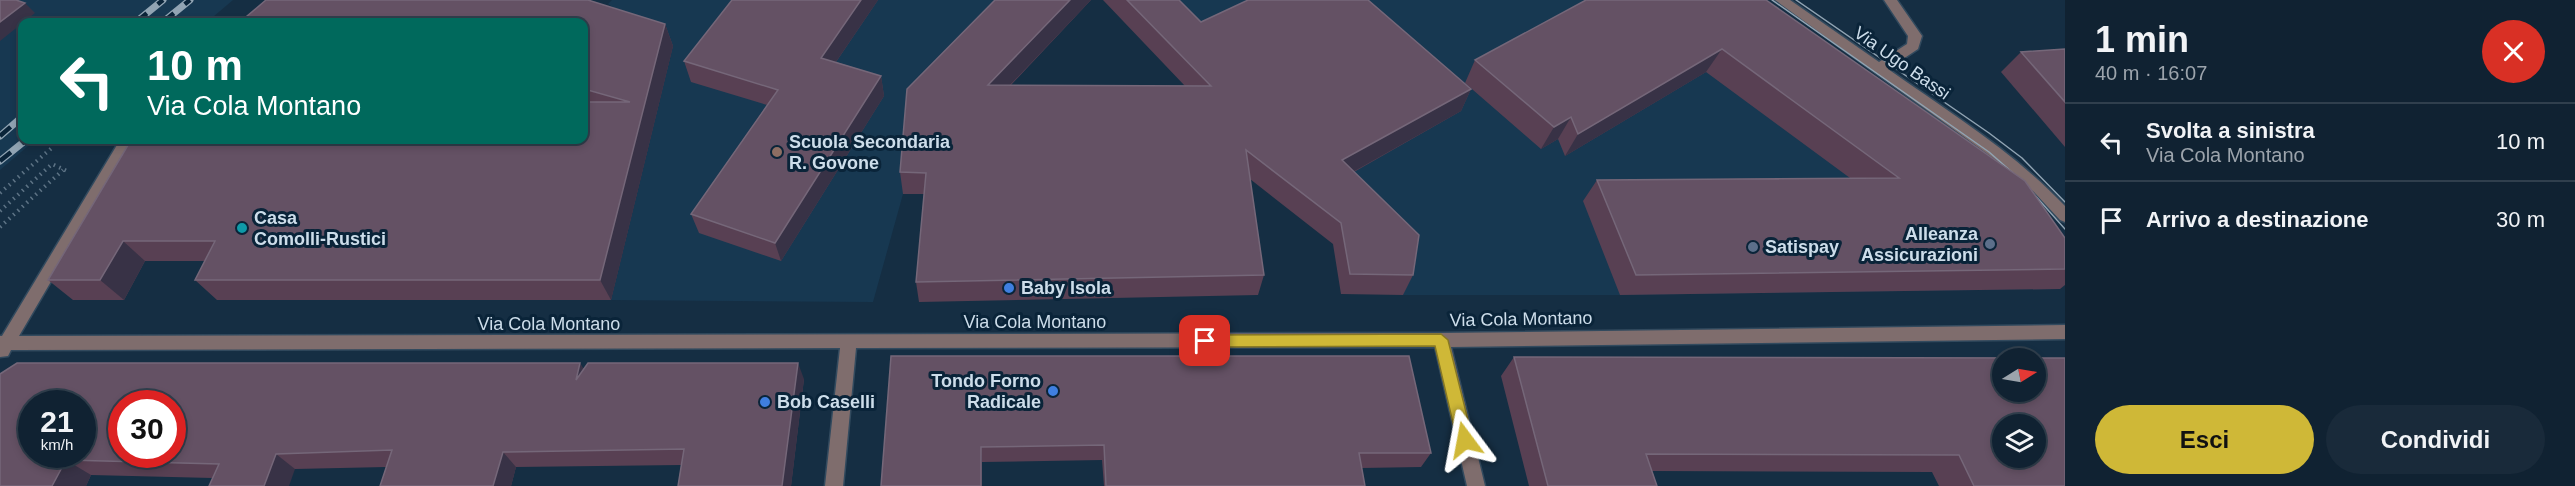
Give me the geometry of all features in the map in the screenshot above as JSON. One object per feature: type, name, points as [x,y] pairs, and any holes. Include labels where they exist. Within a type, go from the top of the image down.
[{"type":"street","name":"Via Ugo Bassi","points":[[1781,0],[2001,156],[2039,188],[2065,216]]},
{"type":"street","points":[[1880,68],[1913,46],[1915,36],[1890,0]]},
{"type":"street","points":[[2,347],[125,144]]},
{"type":"street","name":"Via Cola Montano","points":[[2,347],[1441,340],[2065,332]]},
{"type":"street","points":[[1441,340],[1476,486]]},
{"type":"street","points":[[834,486],[849,343]]},
{"type":"path","points":[[0,193],[54,146]]},
{"type":"path","points":[[0,211],[52,164],[71,173]]},
{"type":"path","points":[[0,227],[63,170]]},
{"type":"shaded area","points":[[0,0],[233,0],[212,18],[18,18],[18,144],[30,144],[0,170]]},
{"type":"shaded area","name":"Scuola Secondaria R. Govone","points":[[612,0],[1019,0],[910,111],[903,194],[873,302],[611,300],[673,46],[608,4]]},
{"type":"shaded area","points":[[1152,0],[1718,0],[2060,289],[1620,295],[1403,295],[1409,256]]},
{"type":"building","points":[[0,0],[16,0],[25,3],[0,22]]},
{"type":"building","points":[[266,0],[588,0],[665,24],[600,280],[195,280],[215,241],[123,241],[100,280],[48,280],[129,144],[588,144],[588,102],[630,102],[588,90],[588,18],[245,18]]},
{"type":"building","points":[[732,0],[861,0],[821,58],[881,76],[775,243],[691,214],[778,90],[684,61]]},
{"type":"building","points":[[995,0],[1070,0],[988,85],[1211,86],[1127,0],[1179,0],[1201,22],[1248,0],[1368,0],[1471,89],[1342,160],[1419,235],[1413,275],[1350,274],[1341,223],[1246,150],[1264,275],[916,282],[926,173],[900,172],[907,89]]},
{"type":"building","points":[[1586,0],[1766,0],[2025,181],[2065,238],[2065,269],[1636,275],[1597,180],[1899,178],[1722,49],[1578,134],[1571,117],[1554,127],[1475,60]]},
{"type":"building","points":[[2065,49],[2065,102],[2021,52]]},
{"type":"building","points":[[891,356],[1409,356],[1431,453],[1359,453],[1365,486],[1106,486],[1104,445],[981,447],[981,486],[881,486]]},
{"type":"building","points":[[1514,357],[1992,358],[1992,402],[2046,402],[2046,358],[2065,358],[2065,486],[1974,486],[1959,455],[1646,454],[1657,486],[1548,486]]},
{"type":"building","points":[[17,363],[580,363],[576,380],[588,363],[798,363],[782,486],[678,486],[684,449],[503,452],[493,486],[380,486],[392,450],[276,454],[264,486],[209,486],[219,464],[186,463],[186,390],[108,390],[108,461],[96,461],[96,390],[18,390],[18,468],[62,468],[52,486],[0,486],[0,374]]},
{"type":"tram line","points":[[1772,0],[1989,152],[2022,181],[2065,229]]},
{"type":"tram line","points":[[1796,0],[1989,133],[2022,158],[2065,202]]},
{"type":"railway","points":[[141,18],[163,0]]},
{"type":"railway","points":[[168,18],[190,0]]},
{"type":"railway","points":[[0,136],[18,120]]},
{"type":"railway","points":[[0,161],[21,144]]},
{"type":"place","name":"Scuola Secondaria R. Govone","points":[[777,152]]},
{"type":"place","name":"Casa Comolli-Rustici","points":[[242,228]]},
{"type":"place","name":"Alleanza Assicurazioni","points":[[1990,244]]},
{"type":"place","name":"Satispay","points":[[1753,247]]},
{"type":"place","name":"Baby Isola","points":[[1009,288]]},
{"type":"place","name":"Tondo Forno Radicale","points":[[1053,391]]},
{"type":"place","name":"Bob Caselli","points":[[765,402]]},
{"type":"route","points":[[1205,341],[1441,340],[1465,440]]}]
